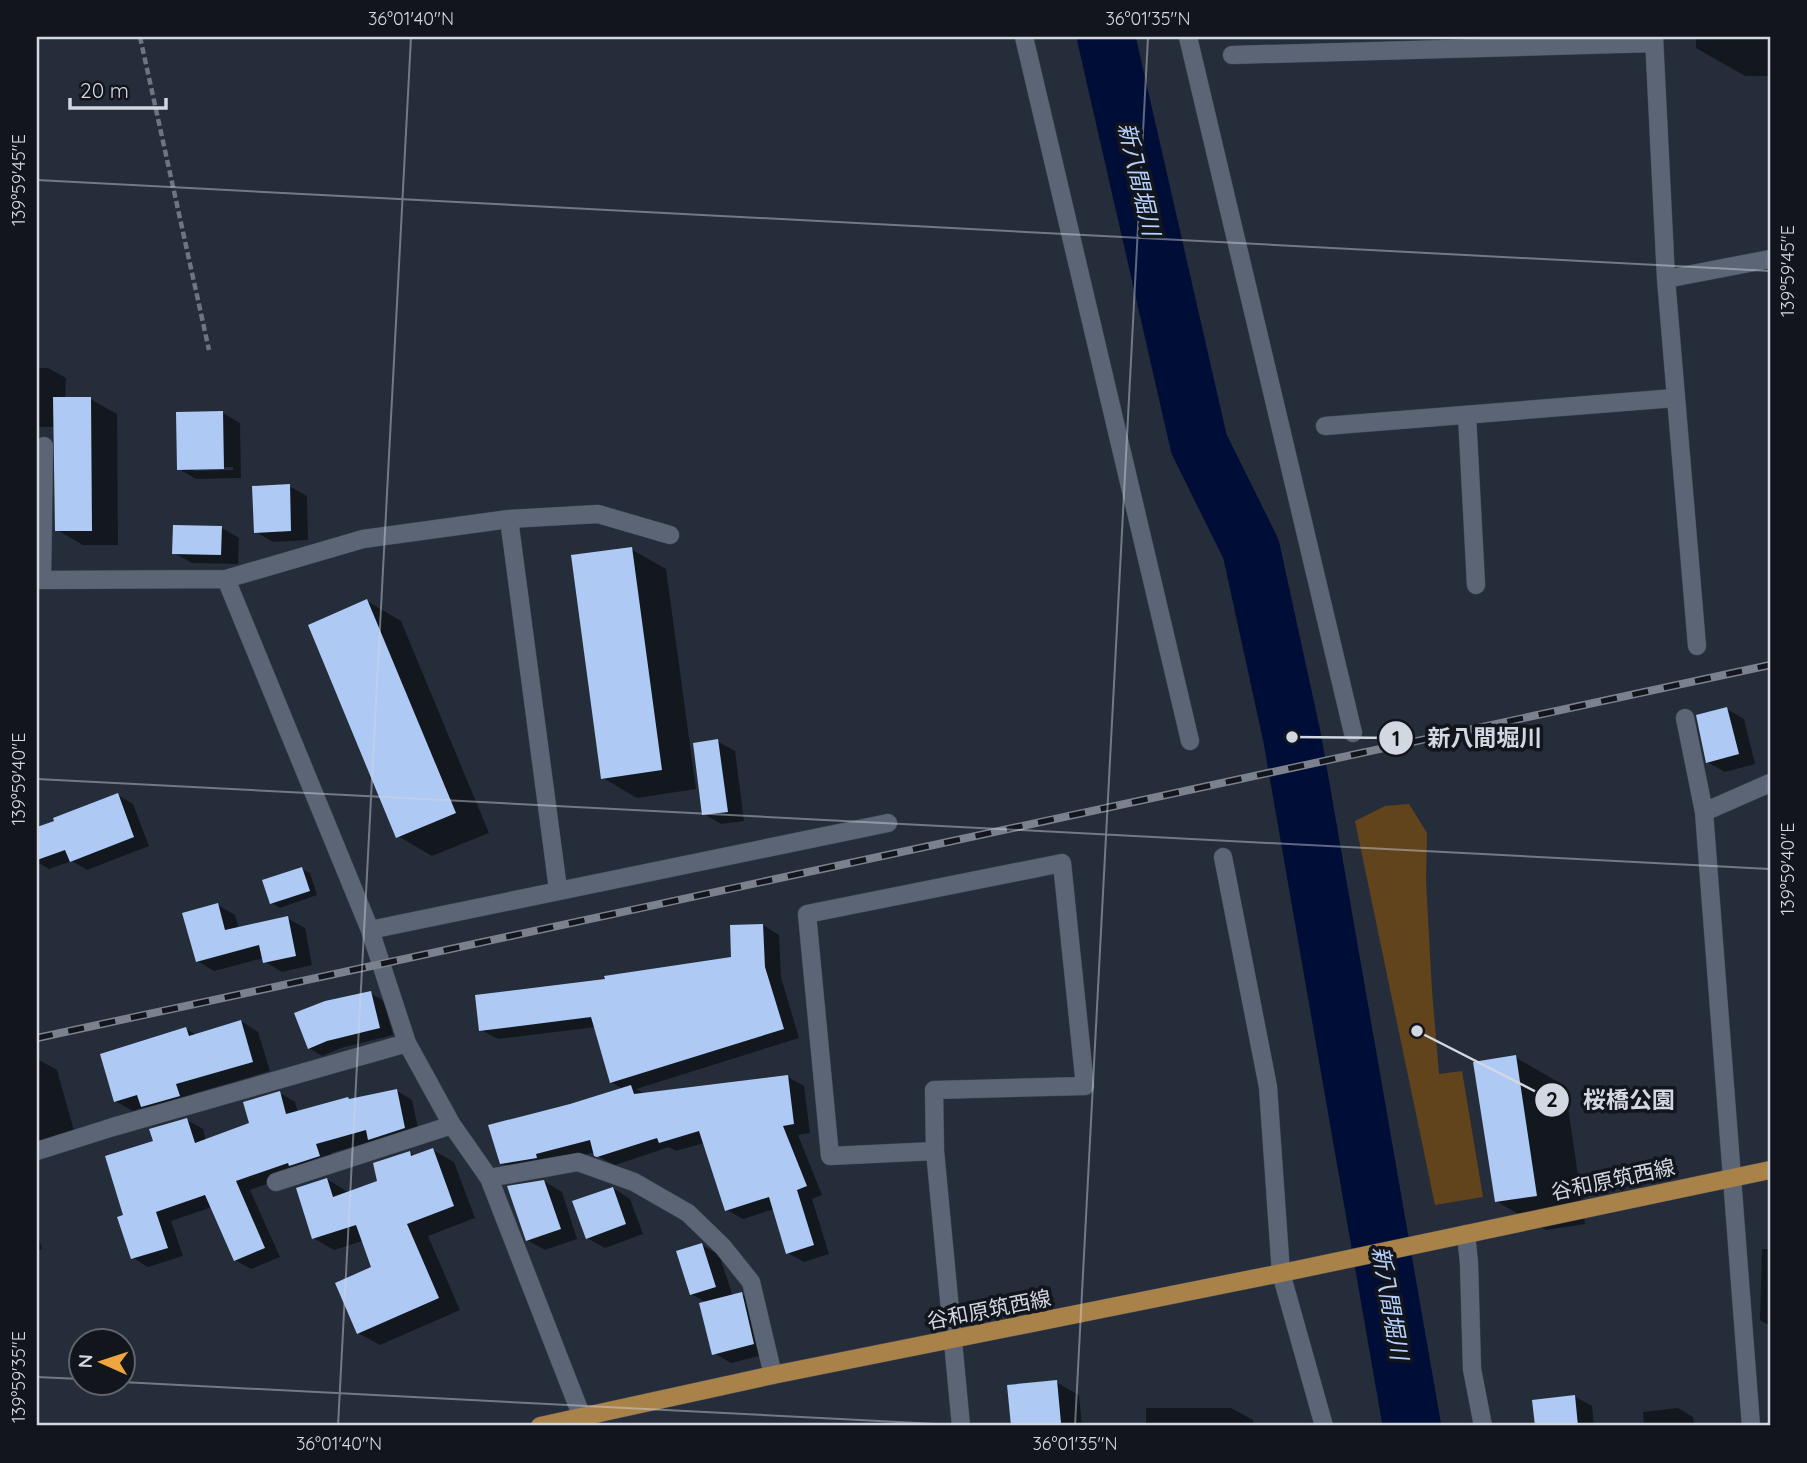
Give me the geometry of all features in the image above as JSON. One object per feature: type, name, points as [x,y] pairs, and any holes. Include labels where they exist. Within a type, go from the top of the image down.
[{"type":"main road","name":"谷和原筑西線","points":[[540,1426],[582,1418],[603,1420],[773,1375],[1289,1272],[1770,1170]]},
{"type":"street","points":[[1024,37],[1189,741]]},
{"type":"street","points":[[1188,37],[1353,733]]},
{"type":"street","points":[[1232,55],[1654,40],[1666,279],[1697,646]]},
{"type":"street","points":[[1666,279],[1770,259]]},
{"type":"street","points":[[1325,426],[1675,398]]},
{"type":"street","points":[[1467,415],[1476,585]]},
{"type":"street","points":[[44,446],[39,579],[226,579],[363,539],[509,519],[598,514],[670,535]]},
{"type":"street","points":[[509,519],[558,889]]},
{"type":"street","points":[[226,579],[370,930],[407,1043],[452,1125],[489,1178],[582,1418]]},
{"type":"street","points":[[1685,718],[1703,812],[1751,1426]]},
{"type":"street","points":[[1703,812],[1770,783]]},
{"type":"street","points":[[370,930],[888,822]]},
{"type":"street","points":[[1223,857],[1268,1087],[1289,1272],[1324,1426]]},
{"type":"street","points":[[935,1151],[830,1156],[807,914],[1062,863],[1085,1086],[934,1090],[935,1151],[961,1426]]},
{"type":"street","points":[[37,1150],[407,1043]]},
{"type":"street","points":[[276,1182],[452,1125]]},
{"type":"street","points":[[489,1178],[578,1162],[634,1182],[688,1213],[723,1247],[751,1282],[773,1375]]},
{"type":"street","points":[[1465,1234],[1469,1263],[1472,1369],[1483,1426]]},
{"type":"path","points":[[140,37],[209,350]]},
{"type":"shaded area","points":[[1409,804],[1427,833],[1426,881],[1439,1074],[1462,1071],[1483,1197],[1435,1205],[1355,821],[1385,806]]},
{"type":"building","points":[[53,397],[91,397],[92,531],[55,531]]},
{"type":"building","points":[[223,411],[224,469],[177,470],[176,412]]},
{"type":"building","points":[[290,484],[291,531],[254,533],[252,486]]},
{"type":"building","points":[[173,525],[222,526],[221,555],[172,554]]},
{"type":"building","points":[[632,547],[662,770],[601,779],[571,555]]},
{"type":"building","points":[[367,599],[456,813],[396,838],[308,625]]},
{"type":"building","points":[[1727,707],[1739,754],[1706,763],[1696,715]]},
{"type":"building","points":[[718,739],[728,812],[702,815],[693,743]]},
{"type":"building","points":[[118,793],[134,837],[70,862],[65,850],[37,860],[37,827],[54,821],[53,818]]},
{"type":"building","points":[[302,867],[310,891],[270,904],[262,880]]},
{"type":"building","points":[[218,903],[225,930],[288,916],[296,956],[263,963],[259,945],[196,962],[182,913]]},
{"type":"building","points":[[763,924],[765,967],[784,1029],[610,1083],[591,1017],[479,1031],[475,995],[605,979],[604,976],[731,957],[730,925]]},
{"type":"building","points":[[371,991],[380,1028],[327,1041],[308,1049],[294,1013],[325,1001]]},
{"type":"building","points":[[241,1020],[253,1062],[176,1084],[180,1096],[141,1107],[137,1095],[114,1102],[100,1054],[186,1027],[189,1036]]},
{"type":"building","points":[[1516,1055],[1537,1196],[1495,1202],[1473,1062]]},
{"type":"building","points":[[788,1075],[794,1124],[783,1126],[807,1186],[797,1190],[814,1245],[786,1254],[769,1197],[725,1211],[699,1131],[659,1143],[657,1138],[597,1157],[594,1156],[590,1140],[536,1154],[537,1158],[500,1164],[488,1125],[631,1085],[634,1094]]},
{"type":"building","points":[[397,1089],[405,1128],[368,1140],[366,1130],[316,1144],[320,1156],[289,1166],[288,1163],[236,1181],[265,1248],[234,1261],[205,1195],[156,1212],[168,1248],[131,1259],[117,1217],[123,1215],[105,1156],[153,1141],[149,1129],[187,1118],[195,1143],[249,1123],[243,1102],[280,1091],[286,1114],[348,1097],[349,1099]]},
{"type":"building","points":[[433,1148],[454,1206],[407,1224],[439,1298],[357,1334],[335,1283],[371,1267],[356,1225],[312,1239],[296,1188],[327,1178],[333,1197],[377,1181],[373,1163],[410,1151],[411,1156]]},
{"type":"building","points":[[544,1180],[561,1229],[526,1241],[507,1186]]},
{"type":"building","points":[[613,1187],[626,1224],[586,1239],[572,1201]]},
{"type":"building","points":[[702,1243],[716,1287],[690,1295],[676,1251]]},
{"type":"building","points":[[742,1292],[754,1344],[712,1355],[699,1303]]},
{"type":"building","points":[[1057,1380],[1061,1423],[1011,1426],[1007,1385]]},
{"type":"building","points":[[1575,1395],[1578,1426],[1535,1426],[1532,1400]]},
{"type":"waterway","name":"新八間堀川","points":[[1106,37],[1199,444],[1251,549],[1292,737],[1412,1426]]},
{"type":"railway","points":[[37,1038],[1770,665]]},
{"type":"place","name":"新八間堀川","points":[[1292,737]]},
{"type":"place","name":"桜橋公園","points":[[1417,1031]]}]
